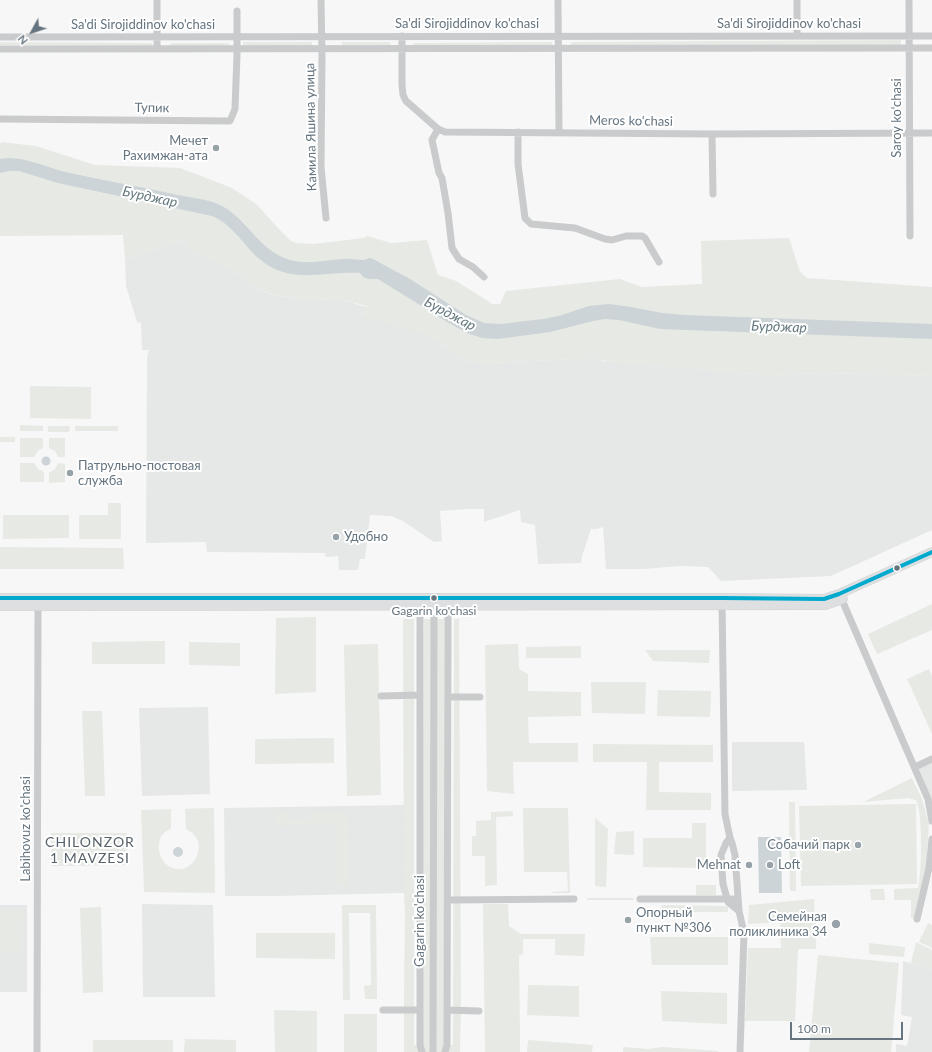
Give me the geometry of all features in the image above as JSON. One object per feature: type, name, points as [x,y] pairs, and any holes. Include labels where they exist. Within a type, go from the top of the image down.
[{"type":"main road","points":[[0,598],[38,602],[722,602],[825,605],[932,552]]},
{"type":"main road","points":[[840,597],[932,559]]},
{"type":"main road","points":[[0,606],[38,602]]},
{"type":"street","points":[[157,0],[157,49]]},
{"type":"street","name":"Камила Яшина улица","points":[[321,0],[321,167],[326,218]]},
{"type":"street","points":[[558,0],[559,132]]},
{"type":"street","points":[[797,0],[797,36]]},
{"type":"street","name":"Saroy ko‘chasi","points":[[909,0],[910,236]]},
{"type":"street","points":[[237,11],[237,49]]},
{"type":"street","points":[[402,36],[403,95],[406,101],[438,129],[432,140],[439,172],[442,178],[452,248],[459,259],[473,267],[484,277]]},
{"type":"street","name":"Sa'di Sirojiddinov ko'chasi","points":[[0,37],[932,36]]},
{"type":"street","name":"Sa'di Sirojiddinov ko'chasi","points":[[0,49],[932,48]]},
{"type":"street","name":"Тупик","points":[[0,119],[230,121],[235,109],[237,49]]},
{"type":"street","name":"Meros ko‘chasi","points":[[438,129],[445,132],[712,134],[932,133]]},
{"type":"street","points":[[518,132],[520,187],[524,218],[528,222],[531,224],[575,228],[605,239],[612,240],[626,236],[642,236],[645,238],[659,262]]},
{"type":"street","points":[[712,134],[713,194]]},
{"type":"street","points":[[840,597],[915,767],[928,799],[932,820]]},
{"type":"street","name":"Labihovuz ko'chasi","points":[[37,1052],[38,602]]},
{"type":"street","name":"Gagarin ko'chasi","points":[[420,602],[420,1045],[422,1052]]},
{"type":"street","points":[[445,1052],[447,1045],[448,900],[448,602]]},
{"type":"street","points":[[722,602],[724,800],[725,814],[735,855],[739,911],[744,933],[740,1052]]},
{"type":"street","points":[[433,1052],[434,618]]},
{"type":"street","points":[[382,696],[420,695]]},
{"type":"street","points":[[448,696],[480,697]]},
{"type":"street","points":[[915,767],[932,759]]},
{"type":"street","points":[[730,838],[721,855],[723,884],[728,902],[739,911]]},
{"type":"street","points":[[917,919],[929,868],[932,839]]},
{"type":"street","points":[[721,855],[735,855]]},
{"type":"street","points":[[448,900],[574,898]]},
{"type":"street","points":[[640,899],[738,899]]},
{"type":"street","points":[[383,1010],[420,1010]]},
{"type":"street","points":[[447,1010],[479,1010]]},
{"type":"shaded area","points":[[901,40],[901,45],[571,45],[571,42]]},
{"type":"shaded area","points":[[0,42],[152,43],[152,46],[0,45]]},
{"type":"shaded area","points":[[243,42],[312,42],[312,46],[243,46]]},
{"type":"shaded area","points":[[342,42],[390,42],[390,46],[342,46]]},
{"type":"shaded area","points":[[552,42],[552,46],[413,46],[413,43]]},
{"type":"shaded area","points":[[171,43],[229,43],[229,46],[170,46]]},
{"type":"shaded area","points":[[2,142],[36,146],[95,165],[180,168],[232,188],[256,204],[291,241],[297,243],[314,244],[364,238],[367,236],[391,243],[427,240],[438,275],[456,281],[492,304],[500,304],[506,291],[620,279],[642,287],[702,284],[701,241],[789,238],[800,272],[807,278],[932,287],[932,376],[822,373],[776,376],[622,363],[597,358],[487,363],[463,360],[428,335],[363,316],[367,306],[339,299],[309,300],[273,295],[255,287],[227,266],[196,252],[185,240],[125,259],[123,235],[0,236],[0,144]]},
{"type":"shaded area","points":[[185,240],[196,252],[227,266],[255,287],[272,295],[309,300],[339,299],[367,307],[363,315],[429,335],[463,360],[487,363],[597,358],[603,361],[776,376],[822,373],[932,376],[932,530],[831,576],[721,581],[708,567],[681,566],[643,569],[606,569],[603,527],[591,529],[581,563],[538,564],[535,525],[521,522],[520,510],[484,522],[484,509],[440,511],[442,541],[434,542],[403,521],[391,516],[370,515],[365,559],[360,559],[358,570],[339,570],[338,556],[326,557],[325,553],[207,552],[206,542],[146,543],[147,358],[149,350],[142,350],[141,323],[137,322],[126,286],[125,259]]},
{"type":"shaded area","points":[[30,386],[91,387],[91,419],[30,418]]},
{"type":"shaded area","points":[[20,425],[43,426],[43,431],[20,431]]},
{"type":"shaded area","points":[[48,426],[70,426],[69,432],[48,432]]},
{"type":"shaded area","points":[[75,426],[118,426],[118,431],[75,431]]},
{"type":"shaded area","points":[[0,437],[15,437],[15,442],[0,442]]},
{"type":"shaded area","points":[[20,438],[43,438],[43,448],[38,451],[34,457],[20,457]]},
{"type":"shaded area","points":[[49,438],[65,438],[65,457],[58,457],[55,451],[49,448]]},
{"type":"shaded area","points":[[20,463],[34,463],[38,469],[44,472],[44,482],[20,482]]},
{"type":"shaded area","points":[[58,463],[65,464],[65,482],[49,483],[49,473],[55,469]]},
{"type":"shaded area","points":[[108,503],[121,503],[121,539],[79,539],[79,515],[108,515]]},
{"type":"shaded area","points":[[3,515],[69,515],[69,538],[3,539]]},
{"type":"shaded area","points":[[0,547],[123,548],[124,569],[0,569]]},
{"type":"shaded area","points":[[932,604],[932,630],[877,654],[868,634]]},
{"type":"shaded area","points":[[316,617],[316,692],[275,694],[276,618]]},
{"type":"shaded area","points":[[403,619],[414,619],[414,1045],[423,1045],[424,619],[444,619],[444,1045],[453,1045],[454,619],[459,619],[460,1052],[404,1052],[405,911]]},
{"type":"shaded area","points":[[165,641],[165,664],[92,664],[92,642]]},
{"type":"shaded area","points":[[189,642],[240,643],[240,666],[189,665]]},
{"type":"shaded area","points":[[378,644],[381,795],[347,796],[344,645]]},
{"type":"shaded area","points":[[518,644],[519,669],[528,674],[528,691],[581,692],[581,716],[528,717],[529,743],[578,743],[578,762],[513,762],[514,794],[487,791],[485,645]]},
{"type":"shaded area","points":[[581,646],[581,658],[526,658],[526,647]]},
{"type":"shaded area","points":[[645,650],[710,650],[709,663],[653,661]]},
{"type":"shaded area","points":[[929,669],[932,676],[932,734],[907,679]]},
{"type":"shaded area","points":[[591,682],[646,682],[645,714],[592,713]]},
{"type":"shaded area","points":[[658,690],[711,691],[710,717],[657,716]]},
{"type":"shaded area","points":[[208,707],[210,794],[142,796],[139,708]]},
{"type":"shaded area","points":[[82,711],[102,711],[105,796],[85,796]]},
{"type":"shaded area","points":[[334,738],[334,763],[255,764],[255,739]]},
{"type":"shaded area","points":[[732,742],[804,742],[807,790],[732,791]]},
{"type":"shaded area","points":[[593,744],[713,745],[713,762],[659,762],[659,792],[711,793],[711,810],[646,810],[647,762],[593,762]]},
{"type":"shaded area","points":[[932,762],[932,801],[919,768]]},
{"type":"shaded area","points":[[912,778],[922,799],[929,824],[926,867],[914,918],[911,918],[911,900],[894,900],[894,889],[918,888],[921,830],[916,800],[908,798],[863,802]]},
{"type":"shaded area","points":[[789,802],[795,802],[796,891],[790,891]]},
{"type":"shaded area","name":"Собачий парк","points":[[916,804],[917,884],[801,886],[799,806]]},
{"type":"shaded area","points":[[404,805],[404,893],[225,896],[224,808]]},
{"type":"shaded area","points":[[214,808],[215,893],[144,892],[141,810],[171,809],[171,829],[162,835],[159,842],[159,853],[166,864],[175,869],[183,869],[196,859],[198,843],[194,835],[186,829],[185,809],[178,809]]},
{"type":"shaded area","points":[[523,808],[568,808],[570,893],[552,893],[568,891],[567,872],[524,872]]},
{"type":"shaded area","points":[[275,811],[287,812],[287,819],[309,819],[310,812],[348,813],[349,886],[336,886],[337,825],[275,826]]},
{"type":"shaded area","points":[[513,811],[513,816],[496,817],[497,885],[485,886],[485,856],[472,856],[472,836],[476,836],[476,821],[491,820],[491,812]]},
{"type":"shaded area","points":[[595,818],[608,829],[606,887],[595,886]]},
{"type":"shaded area","points":[[692,823],[706,823],[706,868],[643,867],[643,838],[692,838]]},
{"type":"shaded area","points":[[634,831],[634,855],[614,854],[616,832]]},
{"type":"shaded area","points":[[51,833],[127,833],[127,865],[51,866]]},
{"type":"shaded area","points":[[696,885],[716,885],[716,895],[696,895]]},
{"type":"shaded area","points":[[870,889],[884,889],[885,900],[871,900]]},
{"type":"shaded area","points":[[587,898],[633,898],[633,900],[587,900]]},
{"type":"shaded area","points":[[814,899],[816,949],[798,949],[795,1021],[745,1021],[748,948],[781,948],[780,922],[748,924],[749,905]]},
{"type":"shaded area","points":[[142,904],[213,905],[215,997],[143,997]]},
{"type":"shaded area","points":[[483,904],[508,904],[509,926],[521,934],[585,934],[584,956],[555,955],[555,939],[523,939],[523,954],[519,955],[520,1052],[485,1052]]},
{"type":"shaded area","points":[[0,905],[27,905],[27,992],[0,992]]},
{"type":"shaded area","points":[[342,905],[376,905],[377,999],[365,999],[364,986],[371,985],[370,913],[349,913],[350,1000],[343,1000]]},
{"type":"shaded area","points":[[662,905],[728,906],[728,912],[662,912]]},
{"type":"shaded area","points":[[101,907],[103,992],[83,993],[80,908]]},
{"type":"shaded area","points":[[0,910],[23,910],[22,953],[0,953]]},
{"type":"shaded area","points":[[928,923],[932,925],[932,948],[919,942]]},
{"type":"shaded area","points":[[256,933],[335,933],[335,959],[256,958]]},
{"type":"shaded area","points":[[650,937],[728,937],[728,965],[652,965]]},
{"type":"shaded area","points":[[916,942],[932,950],[932,970],[911,963]]},
{"type":"shaded area","points":[[869,943],[905,947],[904,957],[869,954]]},
{"type":"shaded area","points":[[818,955],[899,963],[891,1052],[809,1052]]},
{"type":"shaded area","points":[[903,961],[932,970],[932,1052],[896,1052],[896,1044],[907,1046],[912,1017],[901,1015]]},
{"type":"shaded area","points":[[528,985],[579,986],[579,1017],[527,1015]]},
{"type":"shaded area","points":[[661,991],[727,993],[727,1024],[662,1021]]},
{"type":"shaded area","points":[[274,1010],[317,1011],[317,1052],[275,1052]]},
{"type":"shaded area","points":[[344,1014],[377,1014],[377,1052],[344,1052]]},
{"type":"shaded area","points":[[185,1039],[236,1040],[236,1052],[184,1052]]},
{"type":"shaded area","points":[[93,1040],[173,1040],[173,1052],[93,1052]]},
{"type":"shaded area","points":[[528,1040],[593,1045],[592,1052],[527,1052]]},
{"type":"shaded area","points":[[623,1047],[648,1049],[663,1047],[718,1052],[623,1052]]},
{"type":"water","name":"Бурджар","points":[[16,158],[84,176],[212,202],[231,212],[262,243],[279,256],[290,260],[304,262],[347,259],[363,260],[371,258],[410,279],[466,315],[484,323],[501,324],[543,319],[559,316],[589,306],[609,304],[662,313],[684,315],[932,324],[932,339],[660,329],[619,320],[605,319],[550,332],[498,339],[482,338],[467,333],[449,323],[378,279],[365,278],[360,273],[307,275],[282,272],[257,257],[230,228],[212,216],[58,183],[19,171],[0,173],[0,159]]},
{"type":"water","points":[[44,457],[48,457],[50,461],[48,465],[44,465],[42,463],[42,459]]},
{"type":"water","name":"Loft","points":[[758,837],[781,837],[782,893],[759,893]]},
{"type":"water","points":[[176,847],[180,847],[182,848],[182,856],[176,857],[173,854],[173,850]]},
{"type":"transit line","points":[[0,598],[824,599],[839,594],[932,552]]},
{"type":"place","name":"Мечет Рахимжан-ата","points":[[216,148]]},
{"type":"place","name":"Патрульно-постовая служба","points":[[70,473]]},
{"type":"place","name":"Удобно","points":[[336,537]]},
{"type":"place","name":"Gagarin ko'chasi","points":[[434,598]]},
{"type":"place","name":"Собачий парк","points":[[858,845]]},
{"type":"place","name":"Mehnat","points":[[749,865]]},
{"type":"place","name":"Loft","points":[[770,865]]},
{"type":"place","name":"Опорный пункт №306","points":[[628,920]]},
{"type":"place","name":"Семейная поликлиника 34","points":[[836,924]]},
{"type":"district","name":"CHILONZOR 1 MAVZESI","points":[[90,850]]}]
